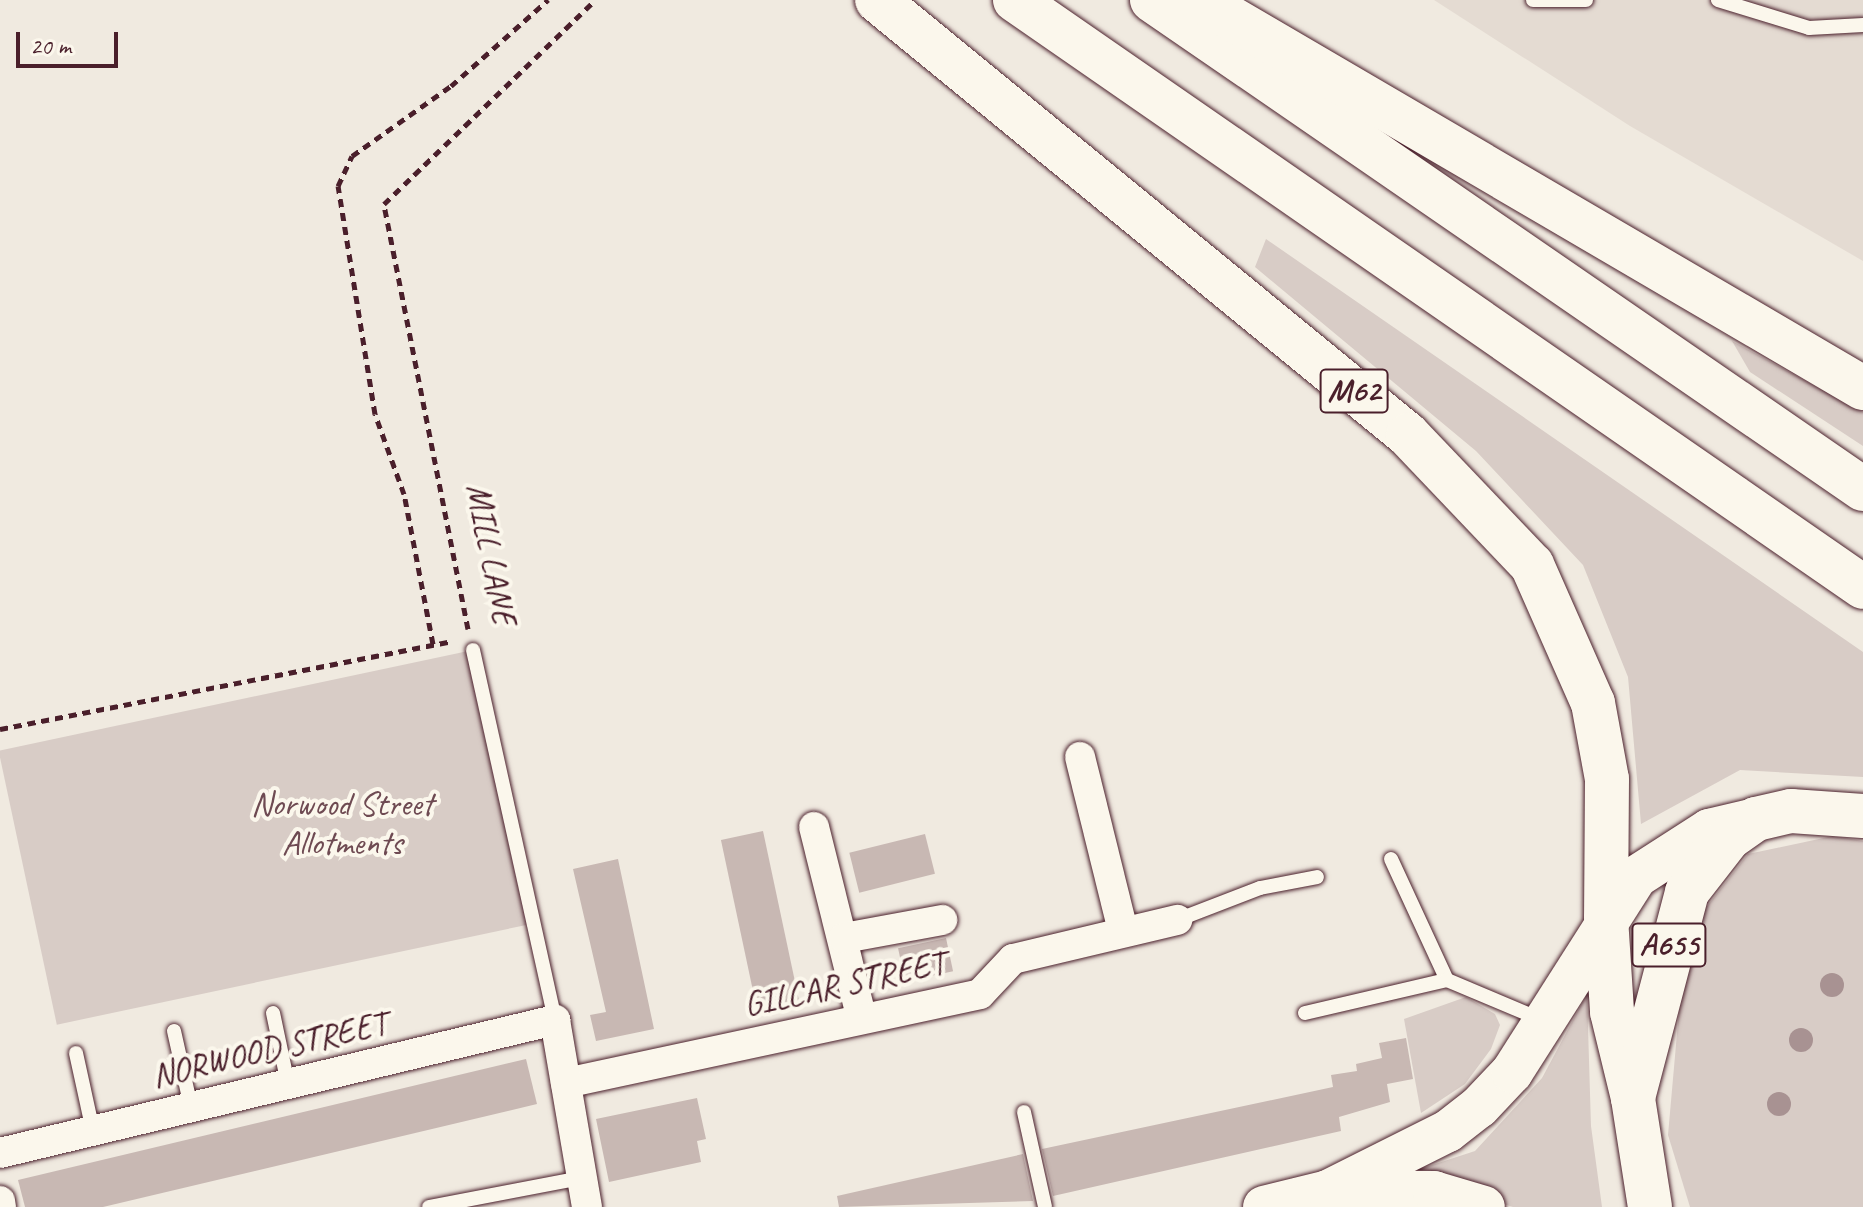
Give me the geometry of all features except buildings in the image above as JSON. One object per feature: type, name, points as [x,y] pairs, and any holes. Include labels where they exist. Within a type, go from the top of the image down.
[{"type":"main road","name":"M62","points":[[877,0],[1408,435],[1532,565],[1593,703],[1607,779],[1606,918]]},
{"type":"main road","points":[[1015,0],[1863,587]]},
{"type":"main road","points":[[1152,0],[1863,489]]},
{"type":"main road","points":[[1200,0],[1863,388]]},
{"type":"main road","name":"A655","points":[[1633,1098],[1687,892],[1729,838],[1756,819],[1791,811],[1863,816]]},
{"type":"main road","name":"A655","points":[[1606,918],[1612,1012],[1633,1098],[1650,1207]]},
{"type":"street","points":[[1080,757],[1123,931]]},
{"type":"street","name":"A655","points":[[1606,918],[1636,877],[1672,851],[1709,830],[1756,819]]},
{"type":"street","points":[[814,827],[861,1016]]},
{"type":"street","points":[[1264,1207],[1328,1191],[1448,1131],[1479,1107],[1545,1021],[1606,918]]},
{"type":"street","points":[[844,938],[942,920]]},
{"type":"street","name":"GILCAR STREET","points":[[566,1083],[861,1016],[980,994],[1013,959],[1177,920]]},
{"type":"street","name":"MILL LANE","points":[[555,1020],[584,1192]]},
{"type":"street","name":"NORWOOD STREET","points":[[0,1153],[555,1020]]},
{"type":"street","points":[[1328,1191],[1434,1192],[1484,1207]]},
{"type":"lane","points":[[1533,0],[1586,0]]},
{"type":"lane","points":[[1718,0],[1809,28],[1863,25]]},
{"type":"lane","name":"MILL LANE","points":[[471,644],[555,1020]]},
{"type":"lane","points":[[1391,859],[1447,980]]},
{"type":"lane","points":[[1177,920],[1260,888],[1317,877]]},
{"type":"lane","points":[[1305,1013],[1447,980],[1545,1021]]},
{"type":"lane","points":[[273,1013],[288,1084]]},
{"type":"lane","points":[[174,1031],[191,1107]]},
{"type":"lane","points":[[76,1053],[93,1131]]},
{"type":"lane","points":[[1024,1112],[1045,1207]]},
{"type":"lane","points":[[429,1207],[584,1192]]},
{"type":"path","points":[[433,644],[404,494],[375,414],[338,186],[352,156],[451,86],[548,0]]},
{"type":"path","name":"MILL LANE","points":[[471,644],[384,204],[595,0]]},
{"type":"path","points":[[0,729],[433,644],[471,644]]},
{"type":"shaded area","points":[[1434,0],[1863,0],[1863,261],[1630,126]]},
{"type":"green space","points":[[1266,239],[1863,652],[1863,777],[1740,770],[1641,824],[1628,677],[1583,565],[1476,451],[1255,267]]},
{"type":"green space","points":[[1732,341],[1863,412],[1863,446],[1750,372]]},
{"type":"green space","name":"Norwood Street Allotments","points":[[473,650],[531,924],[57,1025],[0,751]]},
{"type":"green space","points":[[1833,836],[1863,841],[1863,1207],[1690,1207],[1668,1135],[1682,977],[1701,914],[1748,854]]},
{"type":"green space","points":[[1587,994],[1591,1126],[1602,1207],[1513,1207],[1418,1178],[1420,1169],[1475,1151],[1542,1078]]},
{"type":"green space","points":[[1466,997],[1495,1014],[1500,1025],[1491,1049],[1465,1084],[1421,1113],[1404,1019]]}]
